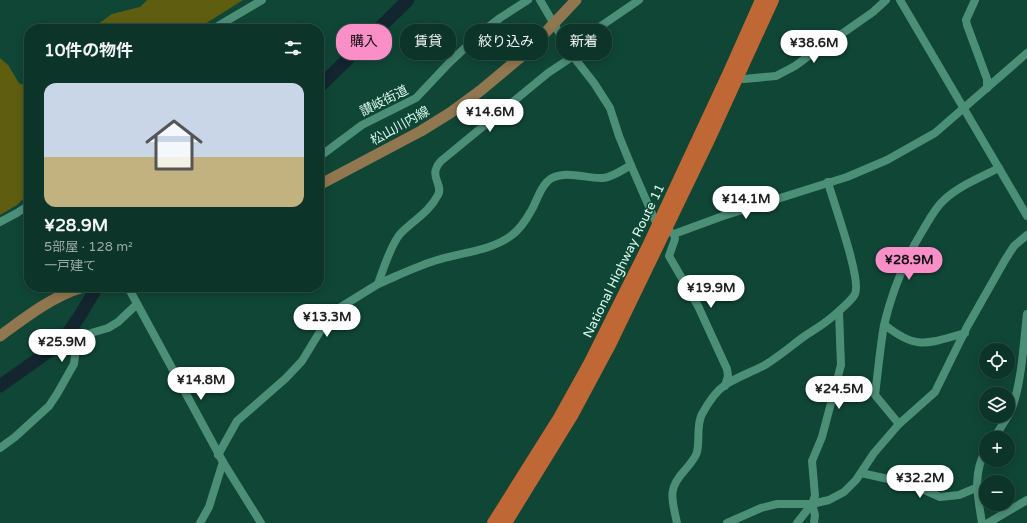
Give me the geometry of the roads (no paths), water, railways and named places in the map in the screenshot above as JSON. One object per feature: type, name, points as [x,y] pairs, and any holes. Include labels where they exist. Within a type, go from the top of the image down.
[{"type":"highway","name":"National Highway Route 11","points":[[506,523],[573,414],[610,345],[666,230],[733,74],[761,0]]},
{"type":"highway","name":"National Highway Route 11","points":[[733,74],[773,0]]},
{"type":"highway","name":"National Highway Route 11","points":[[493,523],[555,425],[666,230]]},
{"type":"main road","name":"松山川内線","points":[[324,182],[421,131],[450,113],[528,51],[576,0]]},
{"type":"main road","points":[[0,336],[30,314],[57,297],[70,292]]},
{"type":"street","points":[[221,24],[262,0]]},
{"type":"street","name":"讃岐街道","points":[[324,153],[362,125],[416,98],[450,62],[483,31],[528,0]]},
{"type":"street","points":[[540,0],[555,24]]},
{"type":"street","points":[[604,24],[639,0]]},
{"type":"street","points":[[733,74],[744,79],[776,76],[795,66],[830,40],[843,33],[873,12],[886,0]]},
{"type":"street","points":[[900,0],[1027,216]]},
{"type":"street","points":[[975,0],[966,20],[988,79],[987,88]]},
{"type":"street","points":[[666,230],[847,177],[893,157],[935,133],[1027,53]]},
{"type":"street","points":[[378,284],[399,234],[422,215],[439,194],[440,189],[434,174],[441,161],[548,73],[568,60]]},
{"type":"street","points":[[576,60],[594,83],[610,108],[619,136],[631,165],[666,230],[675,239],[669,256],[698,306],[727,369],[728,376],[725,386]]},
{"type":"street","points":[[200,523],[209,507],[220,459],[237,421],[286,378],[302,361],[330,315],[336,310],[378,284],[434,261],[496,244],[512,235],[523,223],[531,211],[539,194],[547,182],[552,178],[569,175],[604,178],[610,177],[631,165]]},
{"type":"street","points":[[899,424],[875,395],[885,325],[890,304],[904,266],[913,247],[942,201],[952,193],[999,168]]},
{"type":"street","points":[[677,523],[673,505],[672,488],[676,480],[690,464],[697,452],[701,415],[712,398],[725,386],[765,365],[826,323],[839,312],[855,294],[857,284],[843,230],[834,206],[828,182]]},
{"type":"street","points":[[0,222],[24,209]]},
{"type":"street","points":[[727,523],[761,508],[778,504],[812,504],[829,500],[844,492],[861,473],[874,454],[899,424],[935,392],[1005,260],[1014,246],[1027,235]]},
{"type":"street","points":[[131,292],[220,459],[260,523]]},
{"type":"street","points":[[0,448],[15,437],[49,406],[74,364],[77,340],[81,336],[108,328],[118,322],[137,304]]},
{"type":"street","points":[[796,523],[812,504],[815,496],[812,461],[822,437],[841,365],[839,312]]},
{"type":"street","points":[[1015,400],[1020,373],[1027,314]]},
{"type":"street","points":[[885,325],[905,339],[916,342],[927,343],[965,333]]},
{"type":"street","points":[[979,467],[976,488],[982,523]]},
{"type":"street","points":[[861,473],[911,484],[940,497],[959,495],[976,488]]},
{"type":"street","points":[[988,523],[1027,500]]},
{"type":"street","points":[[812,504],[815,515],[814,523]]},
{"type":"waterway","points":[[324,82],[408,0]]},
{"type":"waterway","points":[[0,386],[62,342],[94,292]]}]
